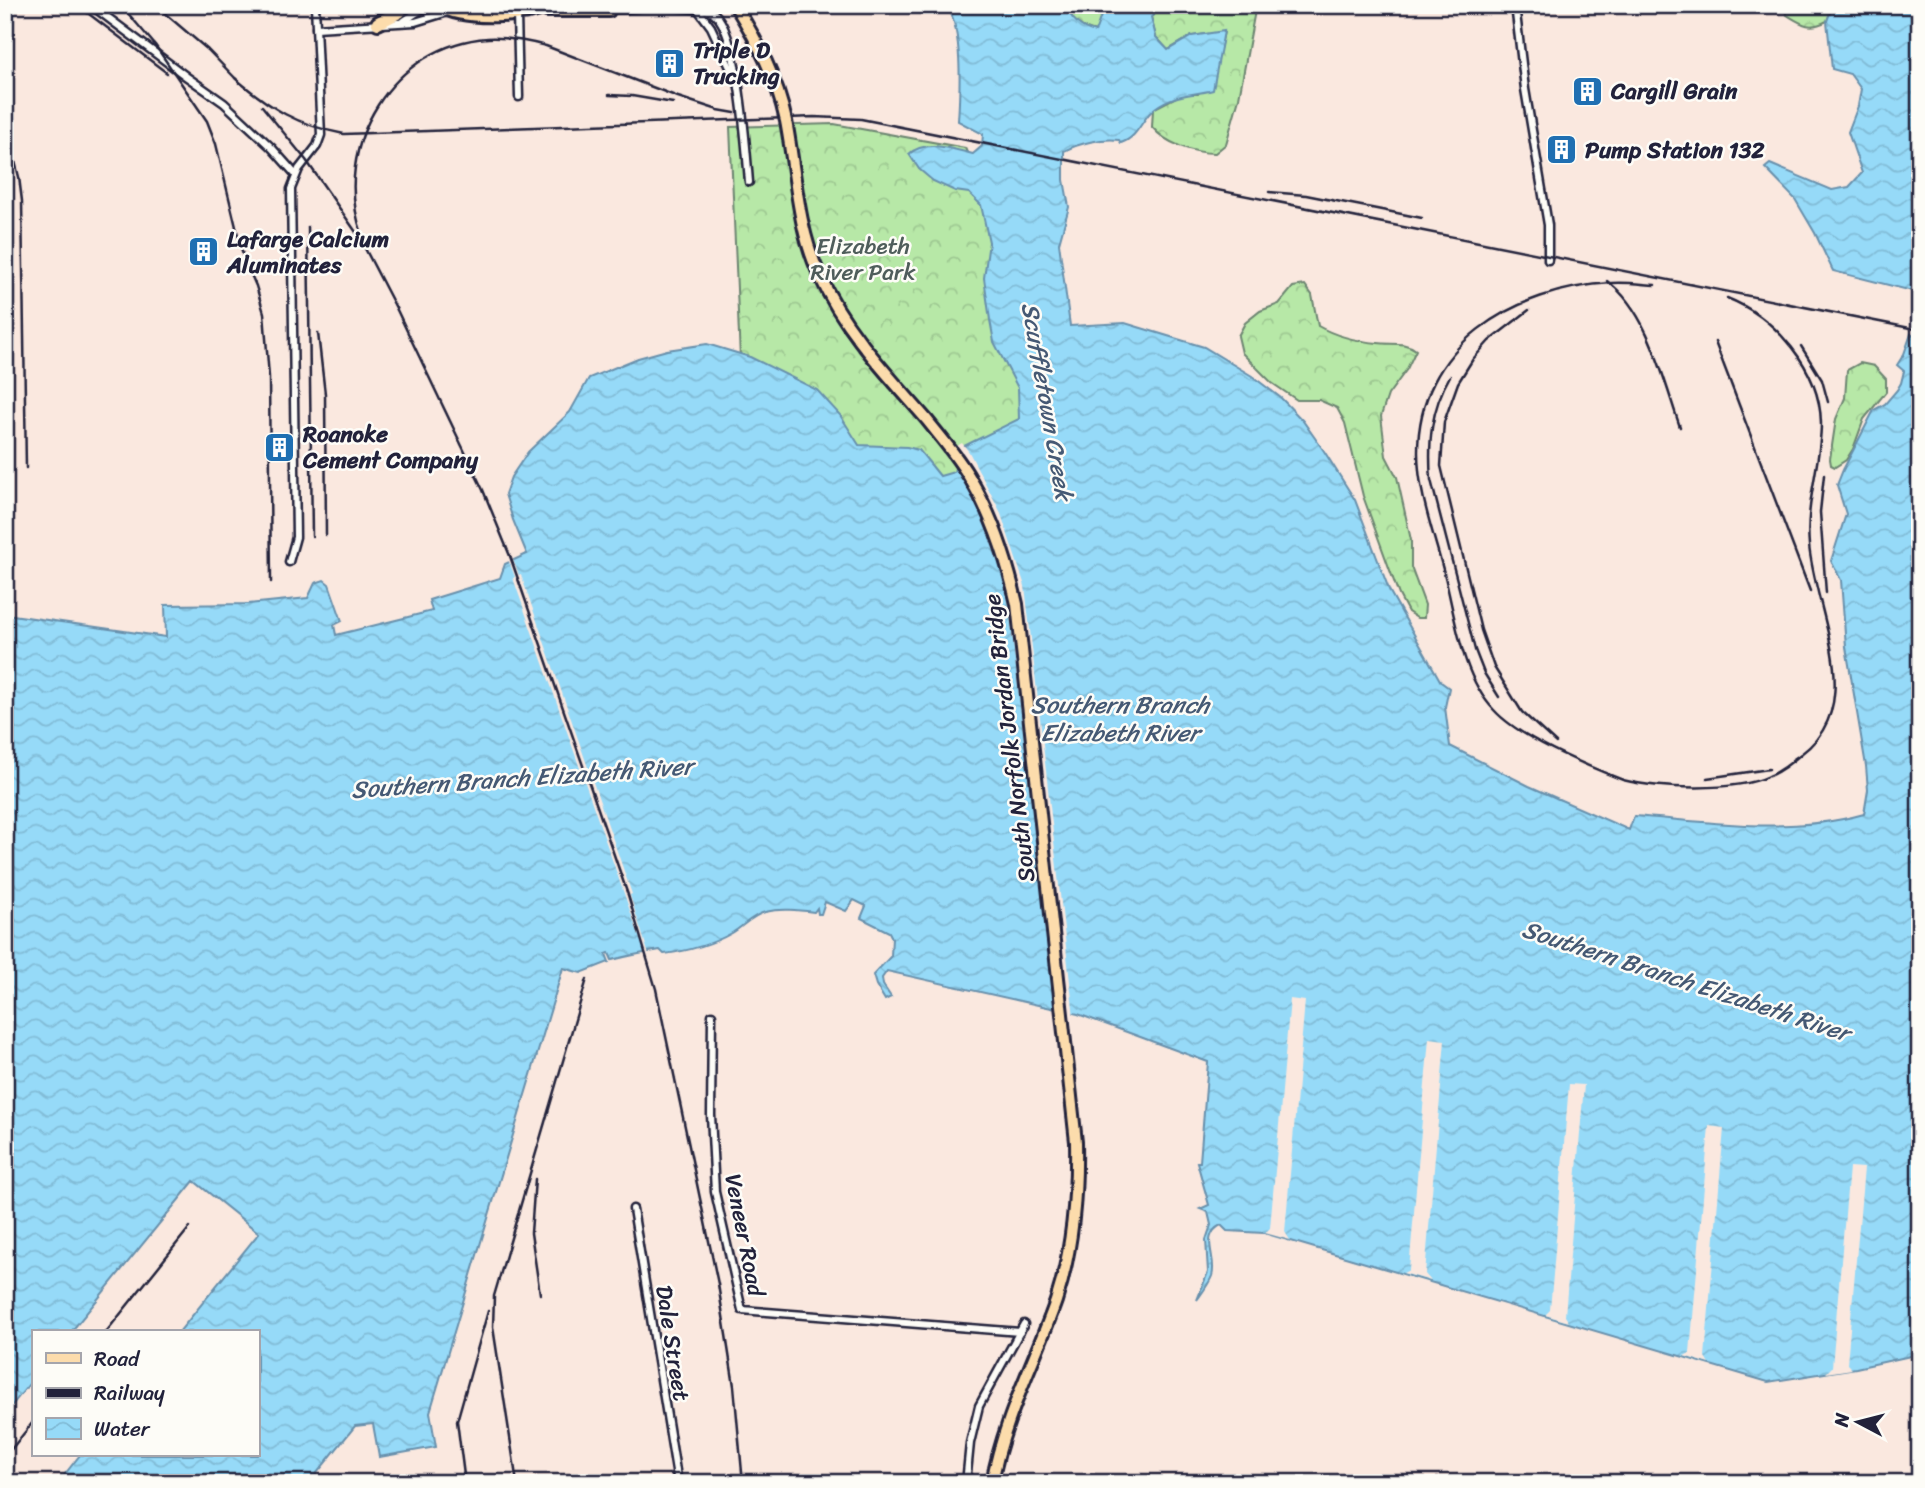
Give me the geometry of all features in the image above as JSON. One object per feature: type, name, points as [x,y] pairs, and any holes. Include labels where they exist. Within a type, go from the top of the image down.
[{"type":"highway","points":[[378,23],[399,12],[404,5]]},
{"type":"main road","points":[[436,5],[448,12],[469,16],[517,13],[555,5]]},
{"type":"main road","name":"South Norfolk Jordan Bridge","points":[[735,5],[763,54],[780,97],[801,217],[808,247],[819,275],[854,334],[944,441],[971,479],[999,539],[1017,604],[1076,1142],[1076,1175],[1072,1233],[1056,1299],[1004,1439],[992,1483]]},
{"type":"main road","points":[[537,10],[612,8]]},
{"type":"street","points":[[90,5],[224,103],[272,148],[296,175]]},
{"type":"street","points":[[289,562],[296,537],[291,188],[321,135],[315,5]]},
{"type":"street","points":[[403,22],[428,5]]},
{"type":"street","points":[[592,5],[624,9],[650,6],[698,10],[707,19],[737,81],[749,182]]},
{"type":"street","points":[[1515,5],[1525,89],[1548,225],[1548,260]]},
{"type":"street","points":[[316,28],[415,22],[448,12]]},
{"type":"street","points":[[517,13],[519,97]]},
{"type":"street","name":"Veneer Road","points":[[712,1015],[711,1115],[715,1192],[741,1310],[1020,1332]]},
{"type":"street","name":"Dale Street","points":[[633,1209],[678,1483]]},
{"type":"street","points":[[967,1483],[970,1443],[979,1406],[1024,1324]]},
{"type":"green space","points":[[1067,5],[1105,5],[1096,32],[1077,23],[1070,15]]},
{"type":"green space","points":[[1165,5],[1256,5],[1239,98],[1226,144],[1215,153],[1180,146],[1152,127],[1153,109],[1182,94],[1198,94],[1218,58],[1224,32],[1192,36],[1168,50],[1156,37],[1151,17]]},
{"type":"green space","points":[[1785,5],[1833,5],[1827,21],[1811,26],[1787,15]]},
{"type":"green space","name":"Elizabeth River Park","points":[[834,124],[965,148],[986,197],[1021,386],[1021,422],[953,477],[941,478],[859,448],[740,359],[730,127]]},
{"type":"green space","points":[[1305,285],[1312,295],[1318,326],[1347,338],[1402,344],[1416,350],[1407,369],[1388,395],[1381,416],[1386,456],[1397,477],[1411,540],[1411,567],[1425,605],[1424,618],[1417,618],[1408,612],[1399,595],[1363,496],[1345,423],[1337,408],[1319,400],[1297,400],[1272,383],[1242,353],[1238,336],[1245,323],[1260,311],[1279,304],[1293,287]]},
{"type":"green space","points":[[1860,363],[1874,366],[1886,379],[1886,392],[1864,419],[1846,460],[1835,467],[1831,465],[1830,459],[1836,419],[1845,398],[1847,370]]},
{"type":"water","name":"Southern Branch Elizabeth River","points":[[947,5],[1067,5],[1070,15],[1077,23],[1095,32],[1105,5],[1165,5],[1151,17],[1156,37],[1168,50],[1192,36],[1224,31],[1213,90],[1177,97],[1163,103],[1150,112],[1132,137],[1121,143],[1119,140],[1098,140],[1064,151],[1064,180],[1069,207],[1059,243],[1070,326],[1125,323],[1204,347],[1252,376],[1281,398],[1303,421],[1355,500],[1390,592],[1441,682],[1449,688],[1445,707],[1450,746],[1529,786],[1629,830],[1634,816],[1721,824],[1779,825],[1807,824],[1864,814],[1868,790],[1866,766],[1846,647],[1841,580],[1831,561],[1846,514],[1837,485],[1874,410],[1885,404],[1901,383],[1904,371],[1897,365],[1911,334],[1920,337],[1920,1354],[1856,1368],[1768,1382],[1264,1233],[1227,1231],[1221,1225],[1211,1235],[1212,1276],[1197,1300],[1208,1272],[1206,1240],[1211,1225],[1208,1212],[1200,1209],[1209,1205],[1197,1162],[1200,1162],[1208,1062],[1078,1014],[887,971],[882,978],[883,985],[891,997],[885,1000],[873,975],[891,956],[892,938],[889,932],[861,918],[866,906],[854,900],[846,911],[825,902],[821,914],[818,914],[817,908],[814,912],[765,912],[724,937],[691,949],[664,954],[660,950],[612,960],[609,953],[606,954],[609,962],[581,973],[563,968],[430,1412],[436,1447],[379,1457],[373,1424],[355,1426],[309,1483],[58,1483],[79,1456],[259,1456],[259,1330],[181,1330],[259,1233],[194,1181],[73,1330],[32,1330],[32,1380],[5,1414],[5,1137],[12,1128],[5,1120],[5,614],[166,637],[165,605],[248,604],[308,598],[315,583],[324,580],[329,584],[342,621],[334,625],[336,635],[432,611],[429,600],[500,578],[505,564],[527,554],[505,494],[511,477],[528,452],[570,412],[589,378],[638,358],[707,344],[750,357],[817,390],[840,415],[859,445],[919,450],[940,476],[954,472],[960,448],[1019,419],[1018,388],[994,342],[990,320],[984,278],[989,242],[981,205],[969,193],[955,191],[933,181],[919,169],[909,154],[916,149],[931,146],[973,154],[982,146],[983,134],[958,121],[960,78],[958,45]]},
{"type":"water","points":[[1833,5],[1920,5],[1920,293],[1833,271],[1795,199],[1765,168],[1770,164],[1832,190],[1849,187],[1862,173],[1848,132],[1861,89],[1850,74],[1832,69],[1827,21]]},
{"type":"pier","points":[[962,443],[1000,511],[1025,586],[1074,1017],[1055,1013],[1007,589],[983,518],[953,462],[957,446]]},
{"type":"pier","points":[[512,557],[521,575],[632,894],[630,895],[649,955],[646,956],[513,578],[515,577],[508,559]]},
{"type":"pier","points":[[1290,999],[1305,1001],[1285,1232],[1290,1240],[1265,1233],[1270,1228]]},
{"type":"pier","points":[[1429,1038],[1445,1040],[1425,1274],[1431,1281],[1403,1273],[1409,1270]]},
{"type":"pier","points":[[1569,1084],[1584,1085],[1565,1316],[1569,1322],[1545,1315],[1550,1310]]},
{"type":"pier","points":[[1709,1126],[1724,1128],[1705,1357],[1710,1364],[1684,1356],[1690,1353]]},
{"type":"pier","points":[[1849,1167],[1864,1168],[1847,1364],[1852,1369],[1826,1373],[1832,1367]]},
{"type":"railway","points":[[77,5],[167,73]]},
{"type":"railway","points":[[121,5],[155,45],[207,121],[216,144],[243,256],[264,313],[269,377],[271,582]]},
{"type":"railway","points":[[155,5],[208,50],[240,83]]},
{"type":"railway","points":[[362,234],[354,201],[355,167],[363,135],[378,105],[398,79],[424,59],[454,45],[488,38],[539,44],[678,97],[735,113]]},
{"type":"railway","points":[[235,78],[285,114],[312,126],[344,134],[814,117],[861,119],[1920,330]]},
{"type":"railway","points":[[609,95],[673,103]]},
{"type":"railway","points":[[262,106],[306,160],[358,235],[483,490],[510,556],[628,895],[656,989],[718,1284],[734,1386],[743,1483]]},
{"type":"railway","points":[[5,122],[19,177],[22,201],[26,468]]},
{"type":"railway","points":[[1269,192],[1306,195],[1422,218]]},
{"type":"railway","points":[[308,227],[312,536]]},
{"type":"railway","points":[[1607,281],[1621,294],[1644,328],[1661,368],[1680,427]]},
{"type":"railway","points":[[1655,285],[1617,283],[1576,287],[1541,296],[1478,329],[1453,353],[1434,382],[1422,415],[1419,468],[1424,500],[1467,665],[1483,696],[1506,721],[1555,751],[1623,780],[1676,787],[1737,785],[1773,774],[1801,754]]},
{"type":"railway","points":[[1727,298],[1762,318],[1792,347],[1813,383],[1819,403],[1820,438],[1808,529],[1813,572],[1828,631],[1835,689],[1830,716],[1816,740],[1792,760]]},
{"type":"railway","points":[[1529,310],[1489,341],[1473,359],[1458,383],[1444,422],[1441,466],[1481,630],[1494,667],[1522,712],[1556,743]]},
{"type":"railway","points":[[318,333],[325,394],[326,535]]},
{"type":"railway","points":[[1715,342],[1810,591]]},
{"type":"railway","points":[[1801,346],[1822,380],[1828,402]]},
{"type":"railway","points":[[1450,376],[1432,426],[1431,480],[1475,650],[1484,673],[1499,697]]},
{"type":"railway","points":[[1824,475],[1820,512],[1826,593]]},
{"type":"railway","points":[[1707,778],[1769,769]]},
{"type":"railway","points":[[517,1483],[493,1327],[494,1296],[587,979]]},
{"type":"railway","points":[[535,1179],[531,1233],[540,1294]]},
{"type":"railway","points":[[108,1330],[190,1227]]},
{"type":"railway","points":[[465,1483],[457,1421],[488,1311]]},
{"type":"railway","points":[[5,1457],[32,1423]]},
{"type":"place","name":"Triple D Trucking","points":[[670,63]]},
{"type":"place","name":"Cargill Grain","points":[[1588,91]]},
{"type":"place","name":"Pump Station 132","points":[[1562,150]]},
{"type":"place","name":"Lafarge Calcium Aluminates","points":[[204,252]]},
{"type":"place","name":"Roanoke Cement Company","points":[[280,447]]},
{"type":"water label","name":"Scuffletown Creek","points":[[1047,401]]}]
